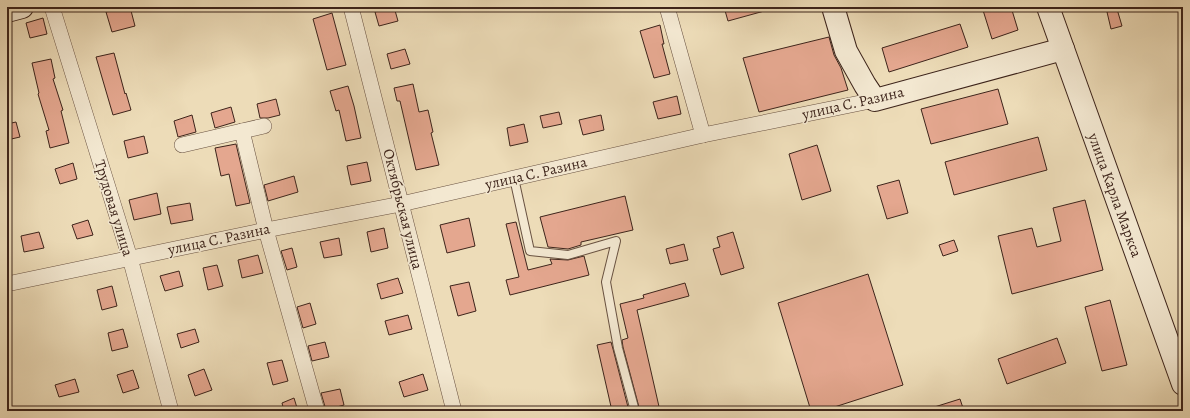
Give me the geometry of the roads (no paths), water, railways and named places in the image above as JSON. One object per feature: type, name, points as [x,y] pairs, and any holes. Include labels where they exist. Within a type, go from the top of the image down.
[{"type":"street","points":[[7,11],[22,7]]},
{"type":"street","name":"Трудовая улица","points":[[52,7],[130,258],[171,411]]},
{"type":"street","name":"Октябрьская улица","points":[[351,7],[454,411]]},
{"type":"street","points":[[667,7],[703,135]]},
{"type":"street","points":[[833,7],[846,51],[875,100]]},
{"type":"street","name":"улица Карла Маркса","points":[[1048,7],[1183,384]]},
{"type":"street","name":"улица С. Разина","points":[[7,284],[266,230],[401,204],[703,135],[875,100],[1063,49]]},
{"type":"street","points":[[182,145],[264,126]]},
{"type":"street","points":[[242,131],[266,230],[317,411]]},
{"type":"lane","points":[[514,178],[530,251],[568,255],[616,241],[606,282],[618,348],[635,411]]}]
